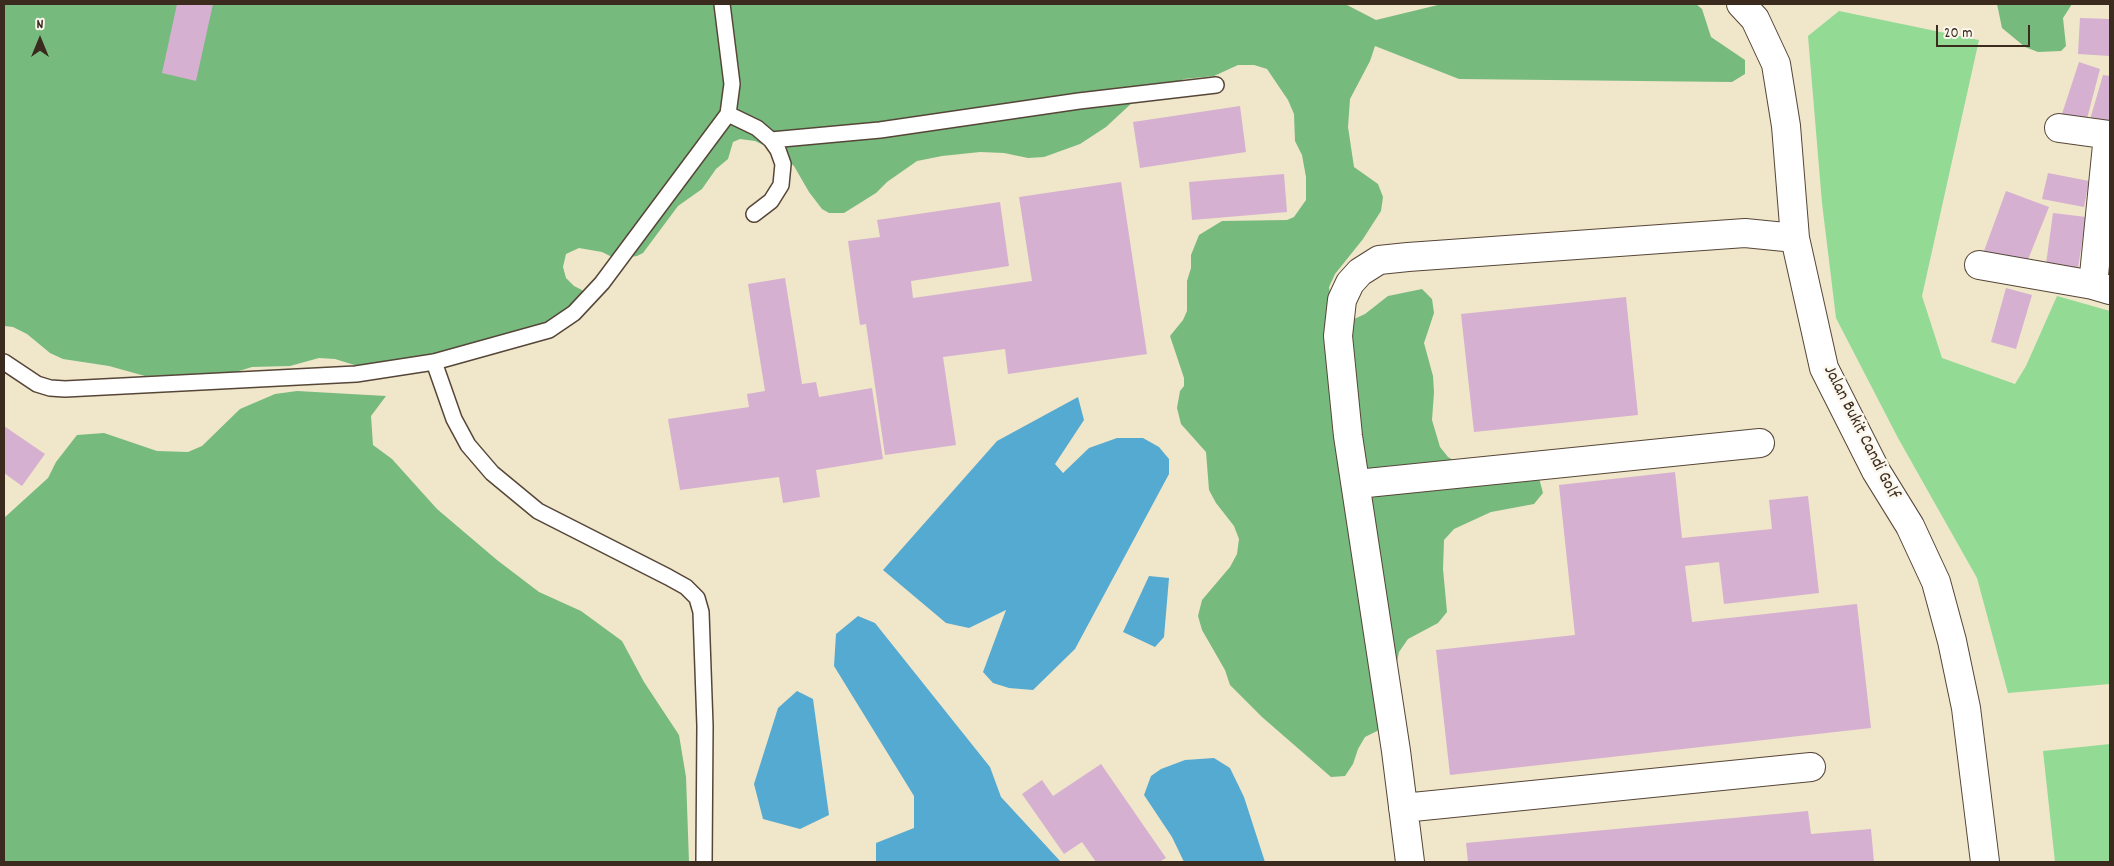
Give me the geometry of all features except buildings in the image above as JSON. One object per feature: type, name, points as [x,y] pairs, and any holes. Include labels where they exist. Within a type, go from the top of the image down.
[{"type":"street","name":"Jalan Bukit Candi Golf","points":[[1741,4],[1755,19],[1776,64],[1786,126],[1794,238],[1824,368],[1876,471],[1910,526],[1936,582],[1952,641],[1966,708],[1985,862]]},
{"type":"street","points":[[1980,265],[2102,287],[2109,135],[2059,128]]},
{"type":"street","points":[[1410,862],[1357,484],[1348,436],[1338,336],[1342,300],[1350,283],[1360,272],[1379,260],[1745,233],[1794,238]]},
{"type":"street","points":[[1357,484],[1760,443]]},
{"type":"street","points":[[1402,808],[1811,767]]},
{"type":"lane","points":[[4,362],[37,384],[50,388],[65,389],[356,374],[434,362],[550,330],[574,312],[602,283],[728,114],[732,84],[722,4]]},
{"type":"lane","points":[[772,140],[880,130],[1078,101],[1216,85]]},
{"type":"lane","points":[[728,114],[756,128],[772,140],[783,164],[781,185],[771,201],[754,214]]},
{"type":"lane","points":[[434,362],[454,419],[468,445],[492,473],[538,511],[668,576],[686,587],[697,598],[701,612],[704,726],[704,862]]},
{"type":"green space","points":[[4,4],[1345,4],[1376,20],[1442,4],[1696,4],[1702,9],[1711,37],[1745,60],[1745,74],[1732,82],[1459,79],[1375,46],[1370,61],[1350,99],[1348,127],[1354,167],[1378,184],[1383,197],[1381,211],[1363,239],[1335,274],[1329,287],[1331,300],[1352,320],[1365,314],[1388,296],[1422,289],[1432,299],[1434,313],[1424,343],[1433,376],[1432,420],[1440,447],[1448,457],[1460,464],[1539,478],[1543,493],[1534,504],[1491,512],[1454,529],[1444,540],[1443,569],[1447,612],[1438,623],[1408,639],[1399,652],[1396,667],[1406,725],[1393,730],[1379,730],[1365,737],[1358,749],[1353,764],[1345,776],[1331,777],[1262,717],[1230,685],[1225,670],[1202,630],[1198,616],[1202,600],[1230,567],[1237,554],[1239,539],[1234,526],[1216,503],[1209,490],[1206,452],[1181,424],[1177,408],[1180,391],[1184,386],[1184,378],[1170,336],[1183,320],[1187,311],[1187,281],[1191,268],[1191,255],[1199,235],[1222,221],[1287,220],[1294,217],[1306,200],[1306,177],[1302,155],[1295,141],[1294,114],[1288,100],[1267,69],[1254,65],[1238,65],[1214,76],[1184,79],[1134,101],[1106,127],[1080,144],[1044,157],[1028,158],[1004,153],[980,152],[917,161],[887,182],[876,193],[844,213],[829,213],[822,209],[809,192],[794,166],[776,151],[755,141],[740,139],[733,142],[728,159],[716,169],[702,189],[678,206],[643,253],[637,256],[616,259],[602,252],[579,248],[566,254],[563,267],[566,278],[574,286],[582,290],[586,300],[553,324],[539,324],[452,350],[388,365],[364,368],[335,359],[319,358],[290,366],[252,367],[229,374],[145,376],[109,366],[63,359],[50,353],[27,334],[13,327],[4,326]]},
{"type":"green space","points":[[1997,4],[2072,4],[2063,18],[2066,46],[2061,51],[2038,52],[2025,47],[2002,28]]},
{"type":"green space","points":[[1839,11],[1979,40],[1922,296],[1942,358],[2015,384],[2026,366],[2057,296],[2110,311],[2110,684],[2008,693],[1977,578],[1898,438],[1836,318],[1822,203],[1808,36]]},
{"type":"green space","points":[[297,391],[386,396],[371,416],[373,445],[392,459],[437,509],[497,560],[539,592],[581,611],[622,641],[644,682],[679,735],[686,777],[689,862],[4,862],[4,518],[48,478],[56,462],[77,435],[104,433],[157,451],[188,452],[202,446],[240,409],[275,394]]},
{"type":"green space","points":[[2110,744],[2110,862],[2055,862],[2043,751]]},
{"type":"water","points":[[1078,397],[1084,420],[1055,464],[1063,473],[1089,448],[1117,438],[1143,438],[1159,447],[1169,459],[1169,474],[1075,649],[1033,690],[1009,688],[993,683],[983,672],[1006,610],[969,628],[946,623],[883,570],[997,441]]},
{"type":"water","points":[[1149,576],[1169,578],[1164,637],[1155,647],[1123,632]]},
{"type":"water","points":[[858,616],[875,623],[990,767],[1001,797],[1061,862],[876,862],[876,843],[914,828],[914,796],[834,666],[836,634]]},
{"type":"water","points":[[797,691],[813,699],[829,815],[800,829],[763,819],[754,784],[778,708]]},
{"type":"water","points":[[1214,758],[1230,768],[1244,797],[1265,862],[1184,862],[1172,837],[1144,795],[1151,776],[1161,769],[1185,760]]}]
